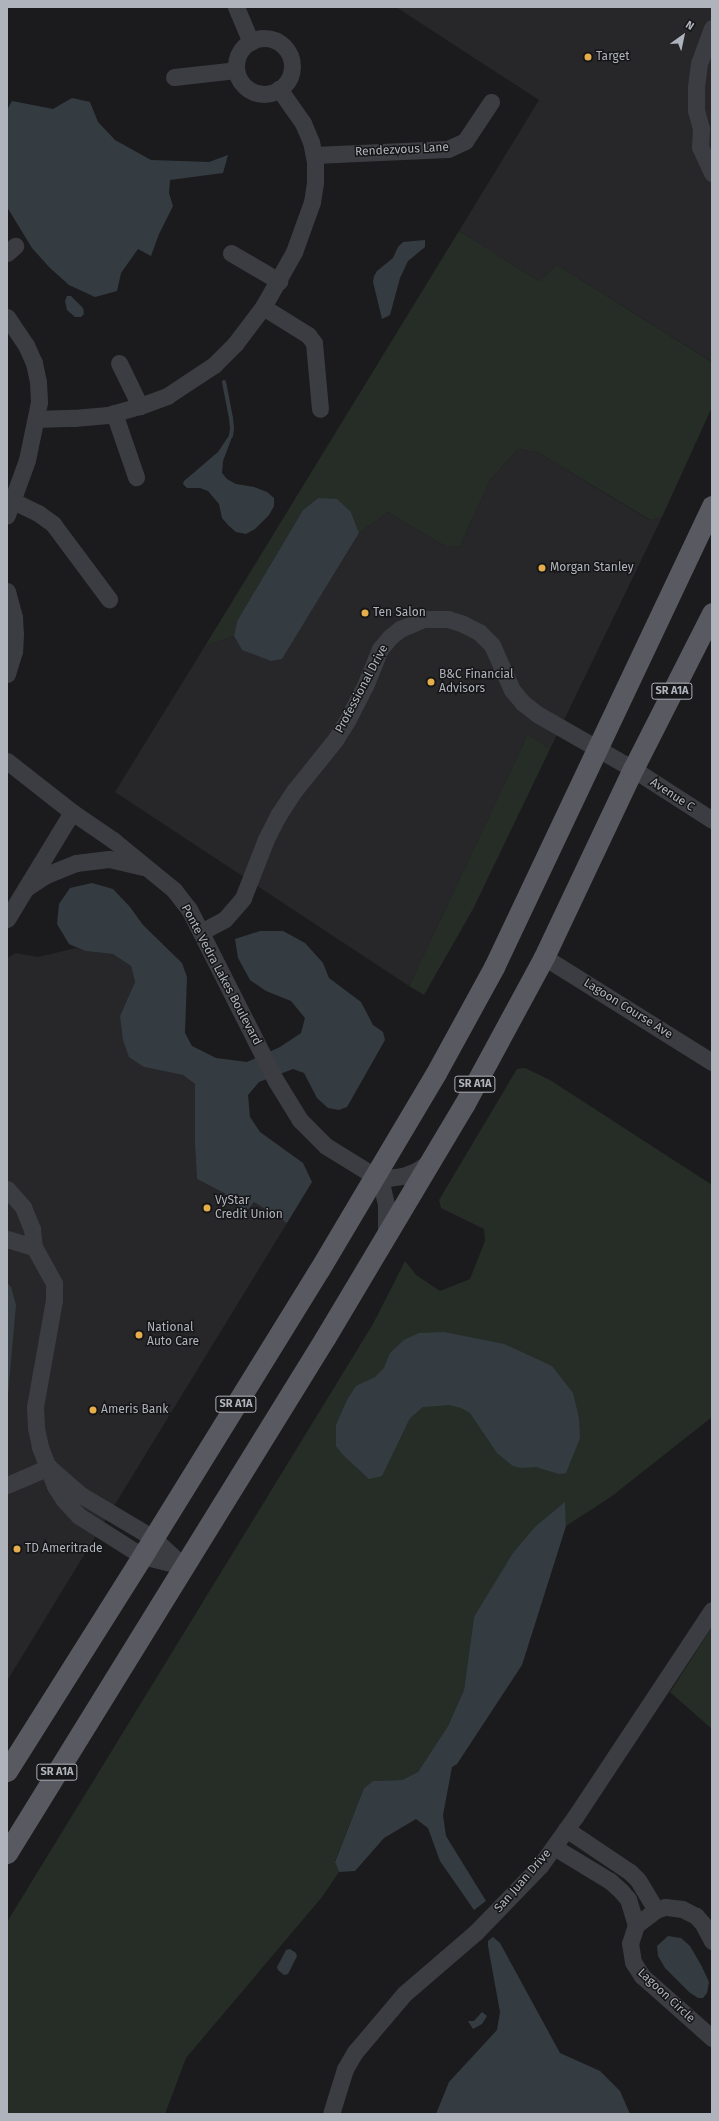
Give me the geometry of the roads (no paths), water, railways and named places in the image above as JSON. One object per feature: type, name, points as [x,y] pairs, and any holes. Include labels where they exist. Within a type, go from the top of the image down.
[{"type":"main road","name":"SR A1A","points":[[7,1771],[142,1556],[376,1177],[436,1073],[494,967],[712,506]]},
{"type":"main road","name":"SR A1A","points":[[7,1853],[386,1237],[478,1079],[544,957],[633,769],[712,613]]},
{"type":"street","points":[[236,7],[251,42]]},
{"type":"street","points":[[712,28],[699,63],[696,87],[696,110],[706,135],[700,147],[712,173]]},
{"type":"street","points":[[265,38],[274,40],[283,45],[289,54],[292,64],[291,74],[286,83],[279,89],[270,93],[251,91],[243,84],[236,70],[240,52],[251,42],[265,38]]},
{"type":"street","points":[[174,77],[236,70]]},
{"type":"street","points":[[36,419],[74,418],[114,413],[140,406],[167,396],[214,365],[235,344],[263,307],[294,252],[312,202],[315,182],[314,155],[311,142],[303,123],[279,89]]},
{"type":"street","name":"Rendezvous Lane","points":[[314,155],[448,149],[465,141],[491,102]]},
{"type":"street","points":[[230,254],[279,281]]},
{"type":"street","points":[[263,307],[308,335],[314,343],[320,409]]},
{"type":"street","points":[[7,318],[26,345],[34,363],[38,382],[39,402],[27,460],[9,504],[53,524],[109,599]]},
{"type":"street","points":[[7,340],[26,345]]},
{"type":"street","points":[[119,363],[140,406]]},
{"type":"street","points":[[114,413],[136,477]]},
{"type":"street","points":[[7,591],[14,617],[15,634],[14,651],[7,674]]},
{"type":"street","name":"Professional Drive","points":[[201,932],[225,919],[243,898],[266,839],[278,814],[294,790],[335,740],[348,719],[365,686],[380,649],[390,638],[411,623],[431,618],[448,619],[479,632],[492,644],[512,690],[523,703],[537,714],[633,769]]},
{"type":"street","name":"Ponte Vedra Lakes Boulevard","points":[[7,761],[72,812],[113,840],[174,890],[189,909],[276,1081],[300,1120],[312,1134],[326,1146],[376,1177]]},
{"type":"street","name":"Avenue C","points":[[633,769],[712,820]]},
{"type":"street","points":[[7,919],[72,812]]},
{"type":"street","points":[[26,888],[46,874],[64,866],[93,860],[125,862],[149,868]]},
{"type":"street","name":"Lagoon Course Ave","points":[[544,957],[712,1062]]},
{"type":"street","points":[[376,1177],[403,1176],[416,1171],[431,1161]]},
{"type":"street","points":[[376,1177],[382,1186],[385,1196],[386,1237]]},
{"type":"street","points":[[7,1189],[23,1207],[32,1229],[34,1246],[54,1283],[54,1300],[35,1406],[39,1440],[55,1486],[64,1500],[79,1516],[142,1556],[183,1566]]},
{"type":"street","points":[[7,1239],[34,1246]]},
{"type":"street","points":[[49,1467],[81,1495],[153,1538],[183,1566]]},
{"type":"street","points":[[7,1485],[49,1467]]},
{"type":"street","name":"San Juan Drive","points":[[331,2114],[345,2069],[355,2052],[404,1994],[476,1932],[505,1904],[540,1866],[712,1610]]},
{"type":"street","points":[[566,1829],[618,1863],[638,1880],[656,1910]]},
{"type":"street","points":[[554,1847],[607,1879],[628,1899],[636,1925],[656,1910],[677,1908],[687,1910],[696,1916],[703,1924],[712,1941]]},
{"type":"street","points":[[607,1879],[618,1863]]},
{"type":"street","name":"Lagoon Circle","points":[[636,1925],[630,1943],[630,1953],[636,1968],[653,1986],[712,2038]]},
{"type":"waterway","points":[[224,382],[231,418],[231,436]]},
{"type":"place","name":"Target","points":[[588,57]]},
{"type":"place","name":"Morgan Stanley","points":[[542,568]]},
{"type":"place","name":"Ten Salon","points":[[365,613]]},
{"type":"place","name":"B&C Financial Advisors","points":[[431,682]]},
{"type":"place","name":"VyStar Credit Union","points":[[207,1208]]},
{"type":"place","name":"National Auto Care","points":[[139,1335]]},
{"type":"place","name":"Ameris Bank","points":[[93,1410]]},
{"type":"place","name":"TD Ameritrade","points":[[17,1549]]}]
